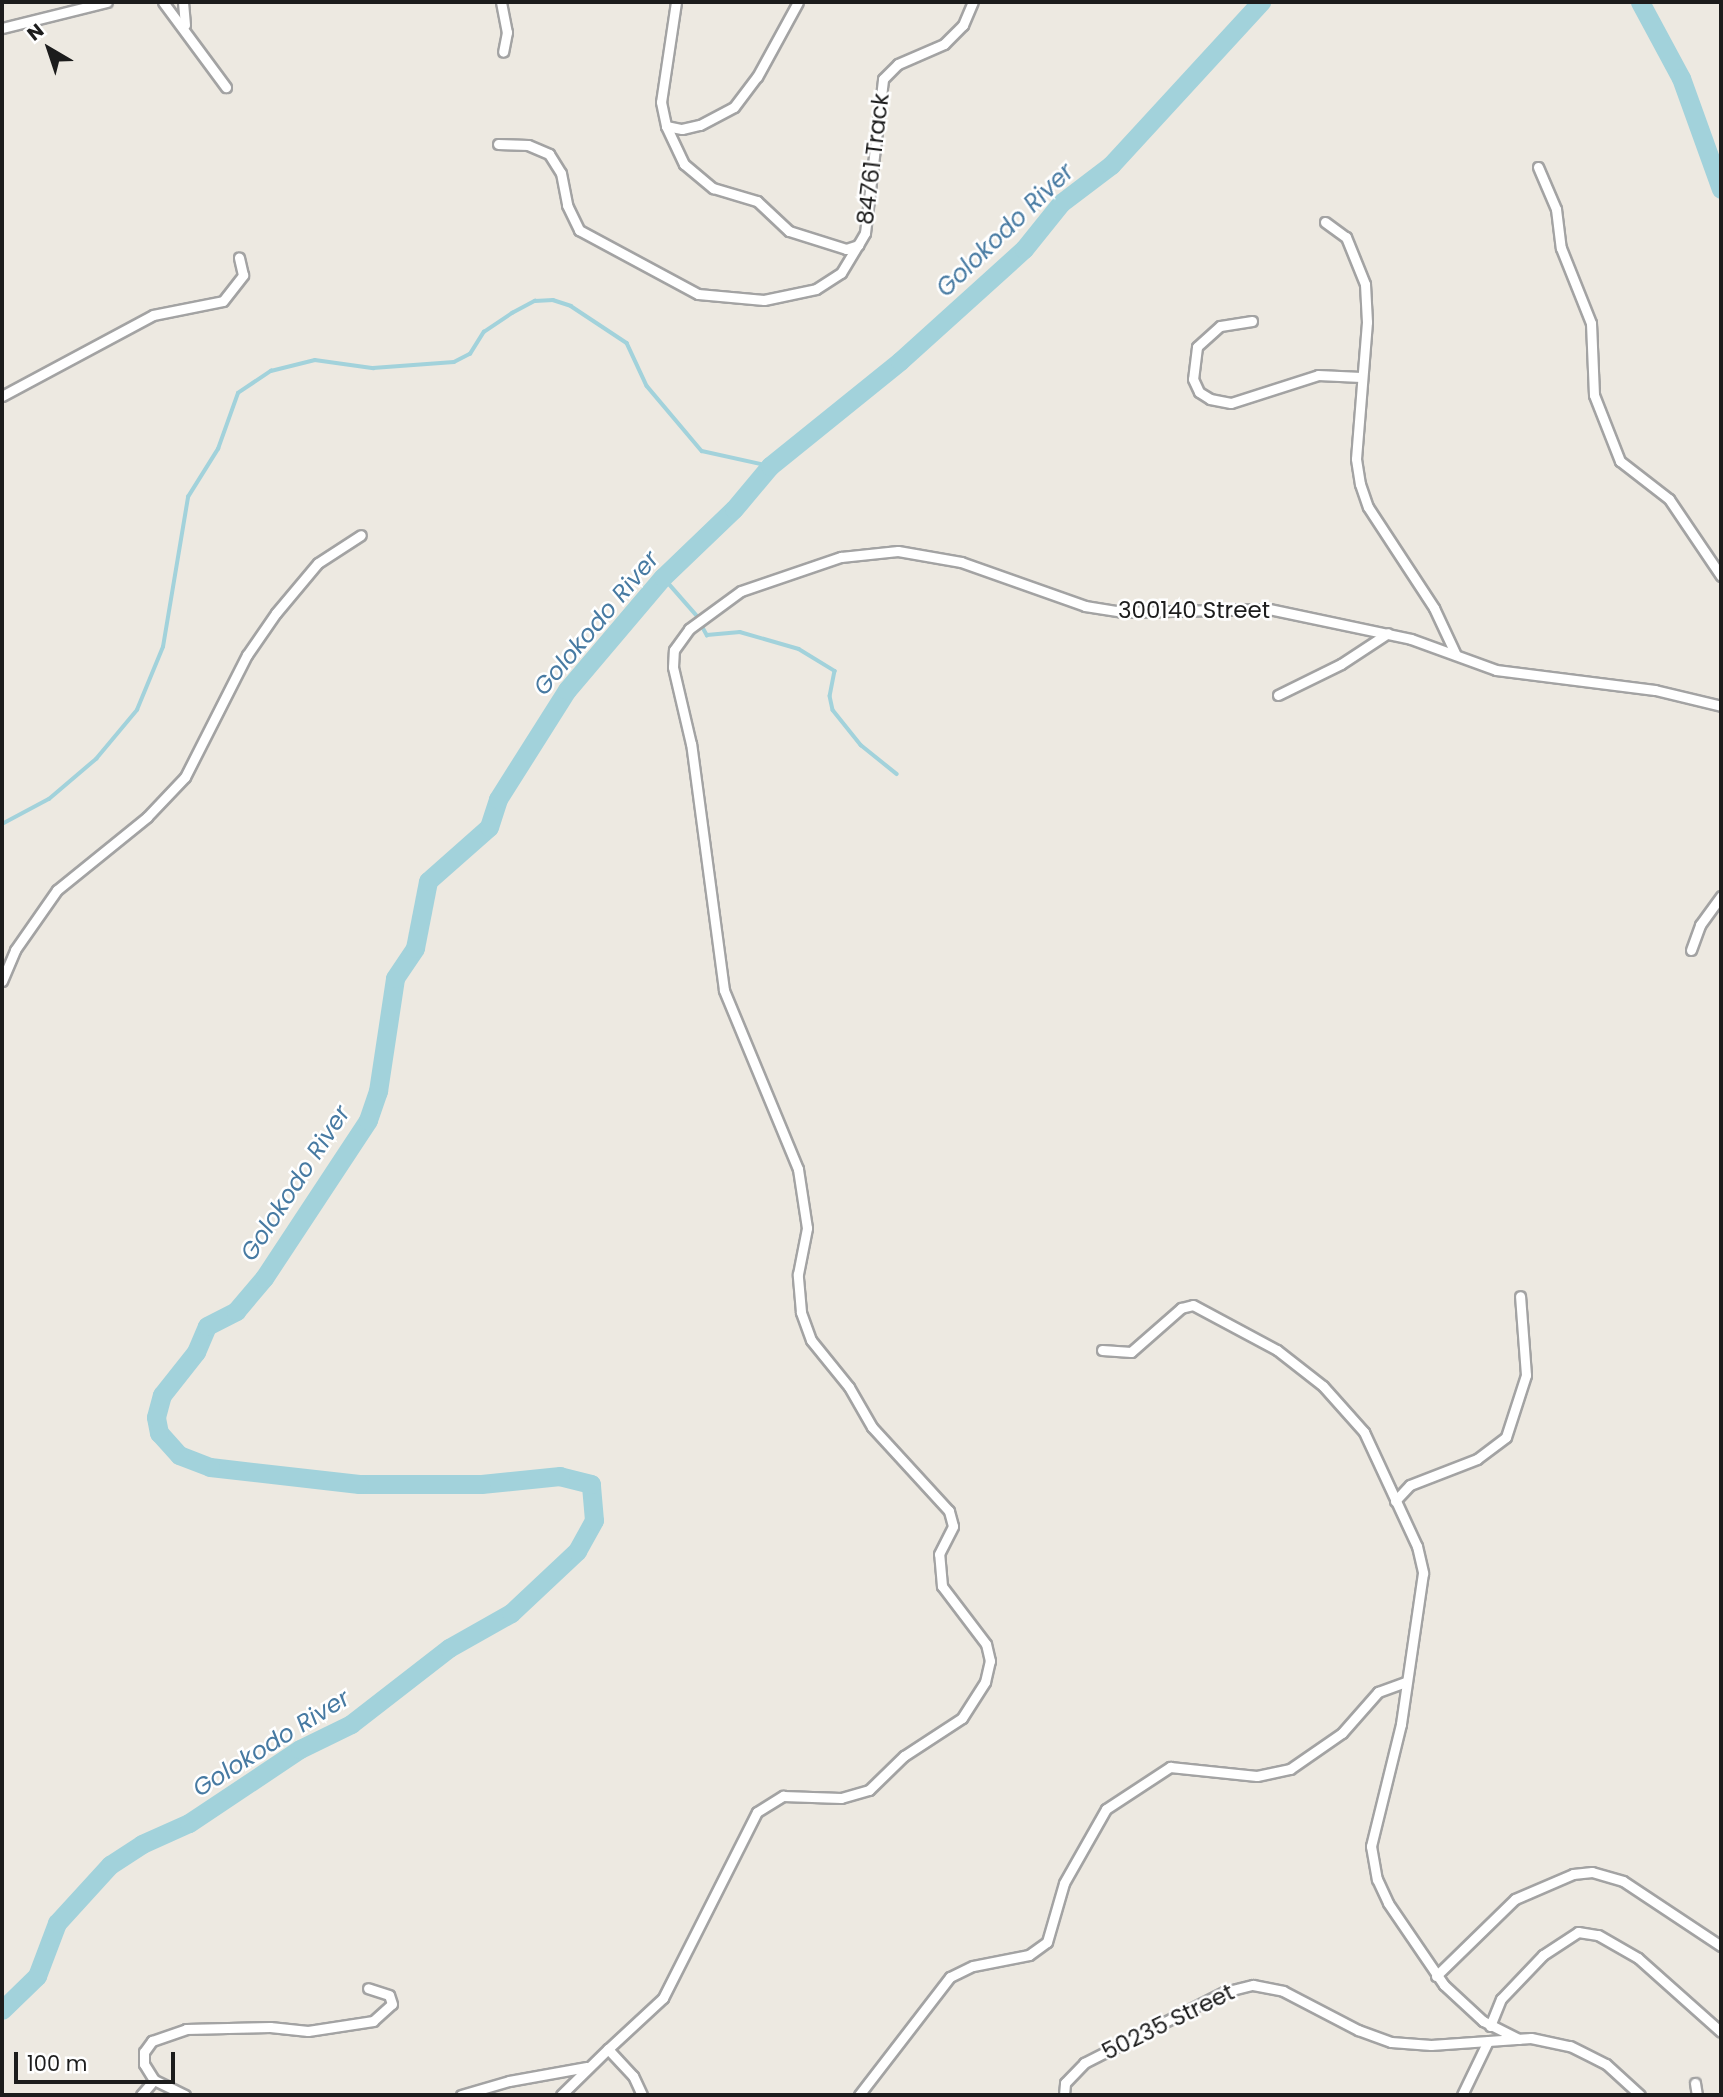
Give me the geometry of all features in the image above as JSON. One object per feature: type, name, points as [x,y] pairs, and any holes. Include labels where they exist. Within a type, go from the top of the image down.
[{"type":"street","points":[[2,28],[107,2]]},
{"type":"street","points":[[163,2],[226,88]]},
{"type":"street","points":[[183,2],[185,30]]},
{"type":"street","points":[[501,2],[507,32],[503,52]]},
{"type":"street","name":"84761 Track","points":[[676,2],[661,102],[666,126],[684,164],[704,184],[757,201],[795,234],[846,248],[858,245],[865,233],[878,152],[883,79],[898,64],[944,44],[962,25],[973,2]]},
{"type":"street","points":[[666,126],[682,129],[701,125],[734,107],[757,77],[798,2]]},
{"type":"street","points":[[498,144],[528,145],[549,154],[557,162],[566,205],[579,230],[698,294],[764,300],[816,289],[841,273],[858,245]]},
{"type":"street","points":[[1538,167],[1556,209],[1561,248],[1591,323],[1594,395],[1620,461],[1669,499],[1721,576]]},
{"type":"street","points":[[1325,222],[1346,237],[1365,284],[1367,322],[1356,459],[1360,484],[1368,507],[1434,608],[1456,655]]},
{"type":"street","points":[[2,396],[153,316],[223,301],[243,275],[239,257]]},
{"type":"street","points":[[1252,321],[1220,326],[1197,347],[1193,379],[1199,392],[1210,399],[1231,403],[1318,376],[1361,377]]},
{"type":"street","points":[[2,981],[15,950],[57,890],[147,817],[185,777],[247,655],[276,613],[318,563],[361,535]]},
{"type":"street","name":"300140 Street","points":[[608,2049],[663,1998],[748,1826],[765,1803],[783,1796],[841,1798],[869,1790],[904,1756],[957,1724],[974,1704],[990,1671],[986,1644],[943,1586],[939,1554],[953,1526],[948,1511],[872,1427],[806,1327],[797,1274],[807,1228],[798,1170],[723,990],[691,744],[673,657],[689,629],[741,591],[841,557],[898,551],[961,562],[1084,606],[1136,612],[1251,607],[1388,633],[1496,670],[1540,679],[1655,690],[1721,706]]},
{"type":"street","points":[[1278,695],[1341,664],[1388,633]]},
{"type":"street","points":[[1690,950],[1700,925],[1721,896]]},
{"type":"street","points":[[1395,1502],[1410,1485],[1477,1459],[1506,1437],[1526,1375],[1520,1296]]},
{"type":"street","points":[[1102,1350],[1131,1352],[1187,1306],[1218,1316],[1277,1350],[1341,1404],[1364,1432],[1417,1546],[1423,1573],[1406,1682],[1371,1857],[1388,1903],[1436,1976],[1490,2026],[1518,2039]]},
{"type":"street","points":[[859,2095],[950,1977],[973,1966],[1029,1955],[1047,1942],[1064,1883],[1107,1809],[1170,1767],[1257,1776],[1290,1769],[1342,1733],[1378,1692],[1406,1682]]},
{"type":"street","points":[[1436,1976],[1515,1899],[1573,1874],[1592,1872],[1623,1881],[1721,1946]]},
{"type":"street","points":[[1490,2026],[1501,1999],[1543,1955],[1578,1932],[1598,1935],[1638,1958],[1721,2032]]},
{"type":"street","name":"50235 Street","points":[[1064,2095],[1065,2083],[1084,2063],[1240,1986],[1283,1991],[1358,2030],[1391,2042],[1518,2039],[1553,2042],[1589,2054],[1619,2073],[1640,2095]]},
{"type":"street","points":[[185,2095],[154,2080],[144,2064],[144,2052],[152,2041],[167,2035],[231,2027],[308,2031],[373,2021],[392,2004],[389,1995],[369,1987]]},
{"type":"street","points":[[1462,2095],[1488,2041]]},
{"type":"street","points":[[561,2095],[608,2049],[633,2076],[642,2095]]},
{"type":"street","points":[[461,2095],[509,2081],[587,2067]]},
{"type":"street","points":[[141,2095],[154,2080]]},
{"type":"street","points":[[1695,2083],[1698,2095]]},
{"type":"waterway","name":"Golokodo River","points":[[2,2010],[37,1976],[57,1923],[110,1865],[142,1844],[189,1823],[300,1749],[351,1724],[449,1648],[511,1613],[577,1551],[594,1520],[591,1484],[560,1476],[481,1484],[359,1484],[210,1467],[179,1455],[159,1433],[156,1417],[162,1395],[196,1352],[207,1326],[236,1311],[264,1278],[368,1120],[378,1091],[395,978],[415,948],[428,881],[489,827],[498,799],[567,690],[663,577],[734,509],[770,466],[900,361],[1024,249],[1061,203],[1111,165],[1261,2]]},
{"type":"waterway","name":"Golokodo River","points":[[1640,2],[1681,78],[1721,189]]},
{"type":"waterway","points":[[2,824],[49,799],[96,759],[137,710],[163,647],[188,497],[218,449],[238,393],[271,371],[315,360],[373,368],[454,362],[470,354],[484,332],[512,313],[535,301],[553,300],[571,306],[627,343],[647,386],[702,451],[770,466]]},
{"type":"waterway","points":[[663,577],[699,618]]},
{"type":"waterway","points":[[701,624],[707,635],[740,632],[799,649],[835,671],[830,696],[833,710],[861,745],[897,774]]}]
